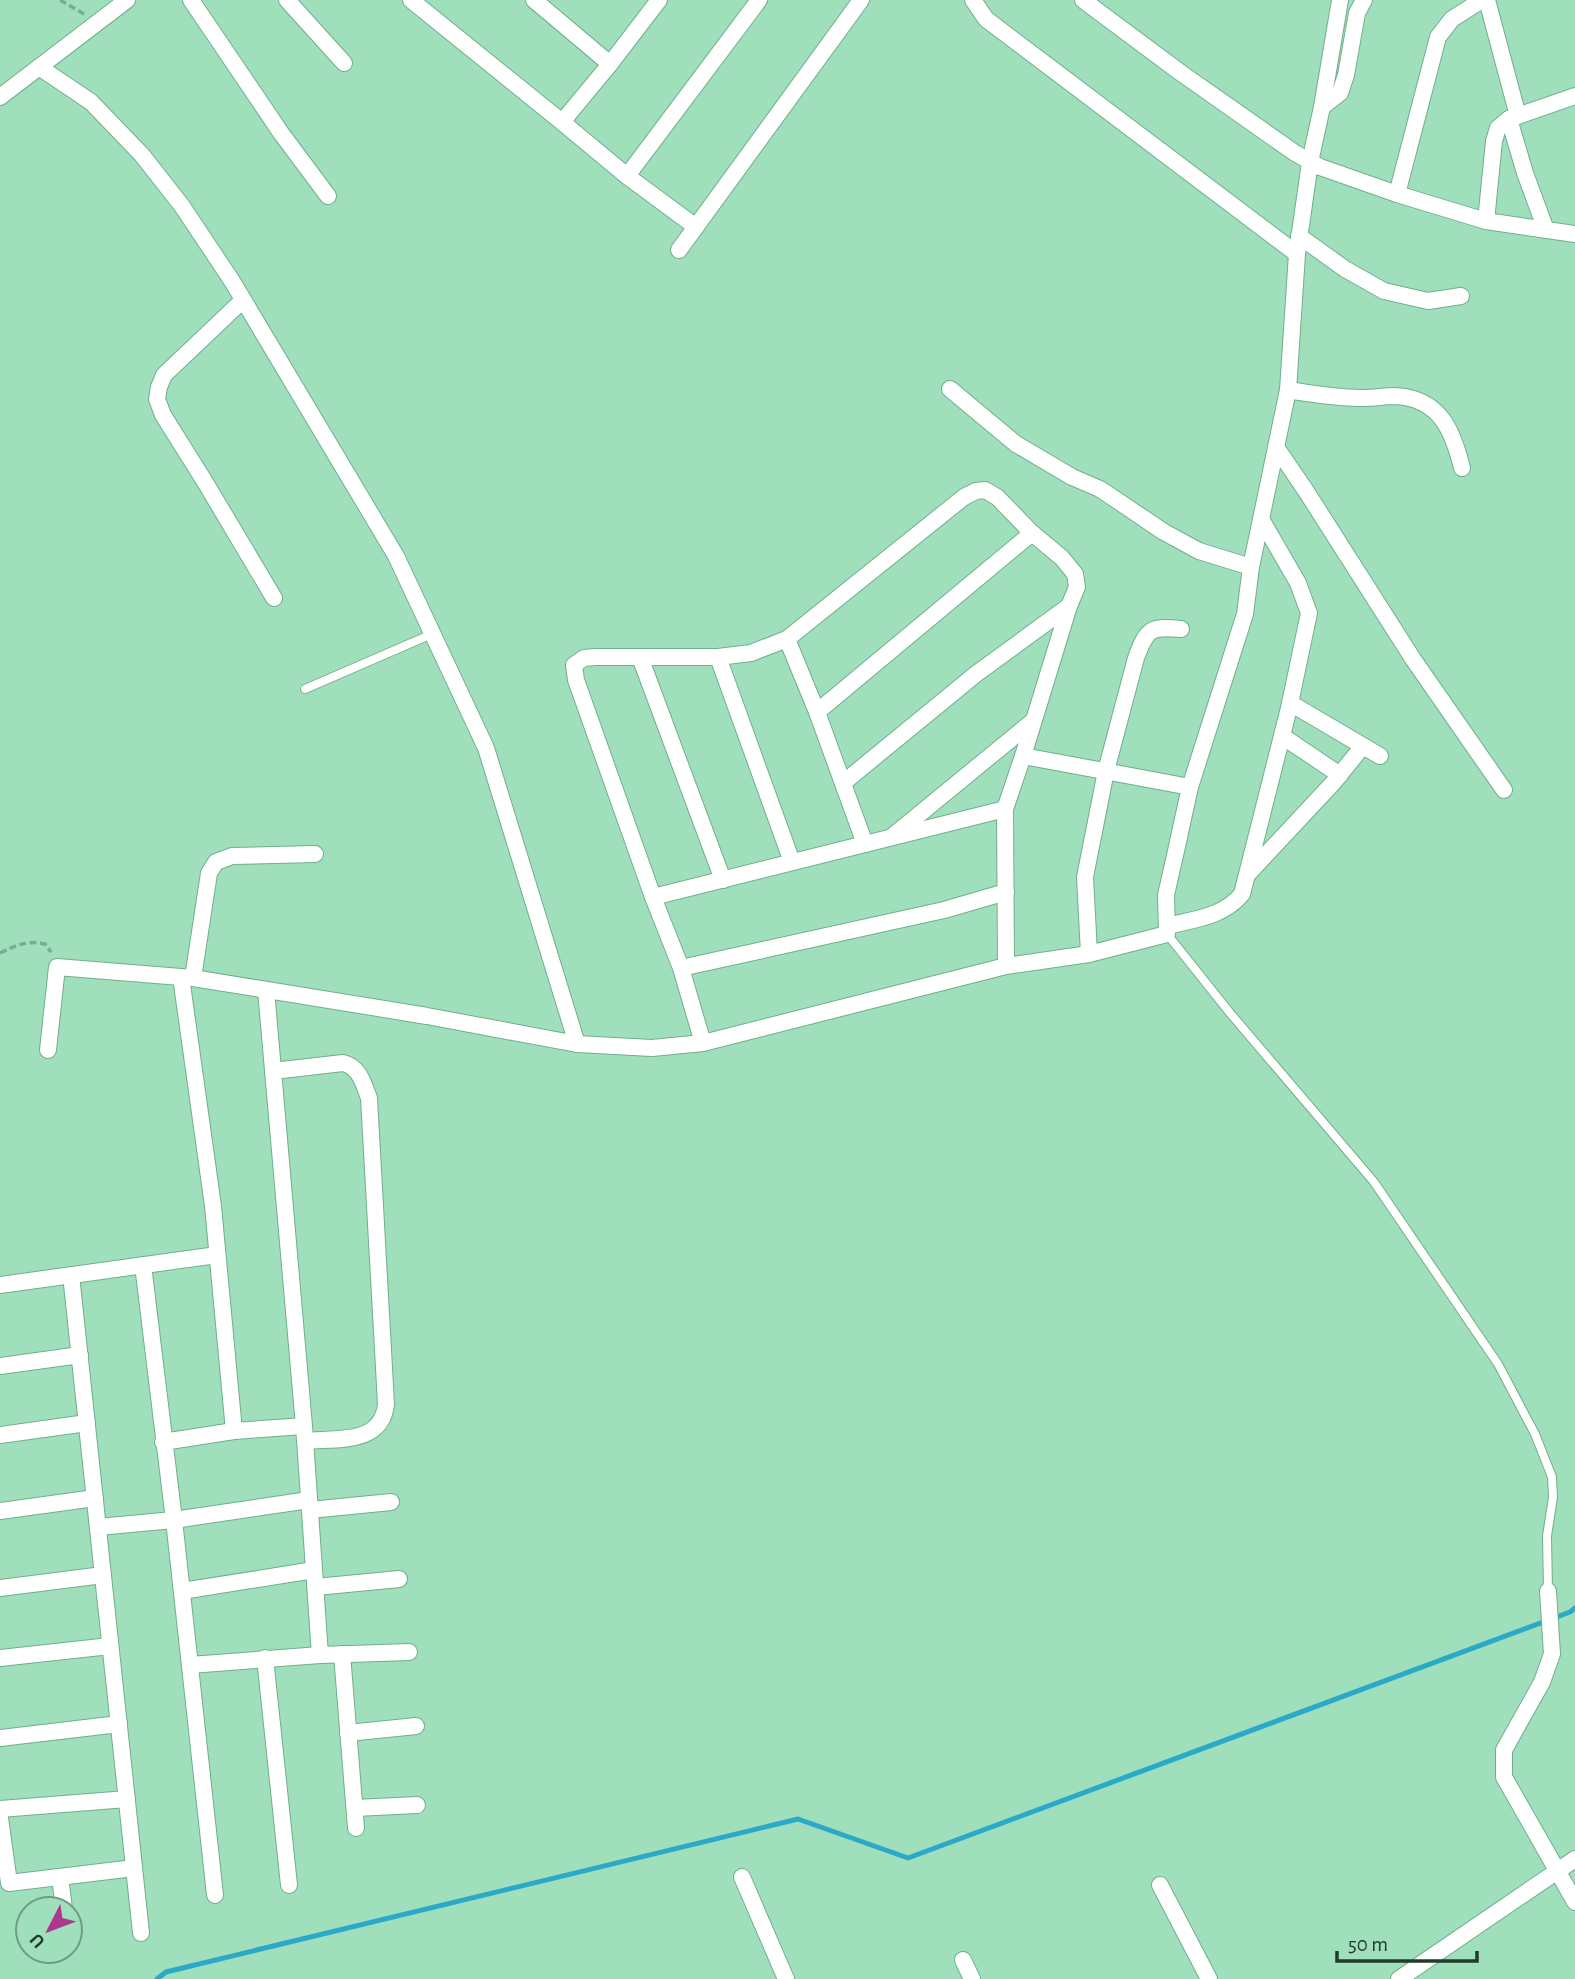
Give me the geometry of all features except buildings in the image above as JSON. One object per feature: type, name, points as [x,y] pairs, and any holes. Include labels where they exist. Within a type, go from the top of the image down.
[{"type":"street","points":[[0,97],[127,0]]},
{"type":"street","points":[[191,0],[281,133],[328,195]]},
{"type":"street","points":[[287,0],[344,64]]},
{"type":"street","points":[[411,0],[628,176],[696,227]]},
{"type":"street","points":[[534,0],[610,64]]},
{"type":"street","points":[[562,122],[659,0]]},
{"type":"street","points":[[628,176],[759,0]]},
{"type":"street","points":[[679,250],[861,0]]},
{"type":"street","points":[[973,0],[986,19],[1297,254]]},
{"type":"street","points":[[1083,0],[1181,73],[1295,153],[1320,167],[1486,221],[1575,234]]},
{"type":"street","points":[[1167,930],[1166,895],[1190,787],[1245,614],[1251,568],[1288,390],[1299,236],[1340,0]]},
{"type":"street","points":[[1322,107],[1340,93],[1346,75],[1357,13],[1364,0]]},
{"type":"street","points":[[1397,194],[1438,37],[1452,19],[1485,0],[1525,173],[1546,229]]},
{"type":"street","points":[[39,67],[91,102],[142,155],[182,206],[243,300],[396,556],[486,748],[577,1044]]},
{"type":"street","points":[[1486,221],[1494,141],[1498,128],[1513,118],[1575,96]]},
{"type":"street","points":[[1299,236],[1345,269],[1384,290],[1427,301],[1461,296]]},
{"type":"street","points":[[243,300],[163,375],[157,400],[163,415],[274,598]]},
{"type":"street","points":[[950,389],[1016,444],[1072,477],[1100,489],[1164,532],[1199,551],[1251,568]]},
{"type":"street","points":[[1288,390],[1361,398],[1397,396],[1423,402],[1442,417],[1455,439],[1462,468]]},
{"type":"street","points":[[1276,447],[1413,659],[1504,790]]},
{"type":"street","points":[[703,1042],[681,968],[576,680],[575,665],[584,658],[718,657],[751,653],[787,639],[964,497],[985,489],[998,497],[1032,533],[1062,558],[1075,574],[1077,587],[1005,809],[1006,966]]},
{"type":"street","points":[[48,1050],[57,967],[187,978],[427,1016],[577,1044],[652,1048],[703,1042],[1006,966],[1089,954],[1218,914],[1233,905],[1242,894],[1290,704],[1309,613],[1298,583],[1261,519]]},
{"type":"street","points":[[817,712],[1032,533]]},
{"type":"street","points":[[843,783],[976,674],[1069,606]]},
{"type":"street","points":[[1089,954],[1085,877],[1106,771],[1141,644],[1158,627],[1181,629]]},
{"type":"street","points":[[787,639],[865,844]]},
{"type":"street","points":[[640,657],[723,880]]},
{"type":"street","points":[[718,657],[792,862]]},
{"type":"street","points":[[1290,704],[1380,757]]},
{"type":"street","points":[[891,837],[1033,721]]},
{"type":"street","points":[[1282,736],[1340,775]]},
{"type":"street","points":[[1245,877],[1363,747]]},
{"type":"street","points":[[1023,756],[1190,787]]},
{"type":"street","points":[[653,897],[1005,809]]},
{"type":"street","points":[[234,1431],[218,1255],[187,978],[209,873],[216,862],[232,856],[315,854]]},
{"type":"street","points":[[681,968],[944,910],[1006,892]]},
{"type":"street","points":[[266,990],[310,1505],[320,1655]]},
{"type":"street","points":[[163,1442],[234,1431],[365,1436],[378,1427],[385,1417],[369,1098],[359,1073],[352,1065],[343,1063],[273,1071]]},
{"type":"street","points":[[0,1285],[218,1255]]},
{"type":"street","points":[[143,1265],[215,1895]]},
{"type":"street","points":[[71,1275],[141,1933]]},
{"type":"street","points":[[0,1366],[79,1355]]},
{"type":"street","points":[[0,1435],[87,1423]]},
{"type":"street","points":[[0,1511],[95,1498]]},
{"type":"street","points":[[98,1527],[310,1505],[391,1502]]},
{"type":"street","points":[[182,1591],[314,1570]]},
{"type":"street","points":[[0,1588],[103,1575]]},
{"type":"street","points":[[316,1587],[399,1579]]},
{"type":"street","points":[[1548,1591],[1552,1654],[1542,1682],[1504,1750],[1502,1766],[1504,1777],[1575,1902]]},
{"type":"street","points":[[0,1658],[110,1646]]},
{"type":"street","points":[[190,1665],[265,1658],[409,1653]]},
{"type":"street","points":[[342,1654],[356,1828]]},
{"type":"street","points":[[265,1658],[289,1885]]},
{"type":"street","points":[[0,1738],[118,1724]]},
{"type":"street","points":[[348,1732],[416,1726]]},
{"type":"street","points":[[0,1808],[127,1799]]},
{"type":"street","points":[[355,1808],[417,1805]]},
{"type":"street","points":[[0,1818],[9,1883],[134,1868]]},
{"type":"street","points":[[1400,1979],[1575,1859]]},
{"type":"street","points":[[60,1877],[62,1895]]},
{"type":"street","points":[[742,1877],[786,1979]]},
{"type":"street","points":[[1160,1885],[1209,1979]]},
{"type":"street","points":[[963,1961],[972,1979]]},
{"type":"lane","points":[[305,689],[432,634]]},
{"type":"lane","points":[[1167,930],[1230,1013],[1374,1182],[1498,1364],[1535,1434],[1552,1477],[1553,1497],[1547,1536],[1548,1591]]},
{"type":"path","points":[[60,0],[98,22]]},
{"type":"path","points":[[0,953],[32,941],[45,944],[51,950],[57,967]]},
{"type":"waterway","points":[[157,1979],[166,1972],[798,1819],[908,1858],[1575,1608]]}]
